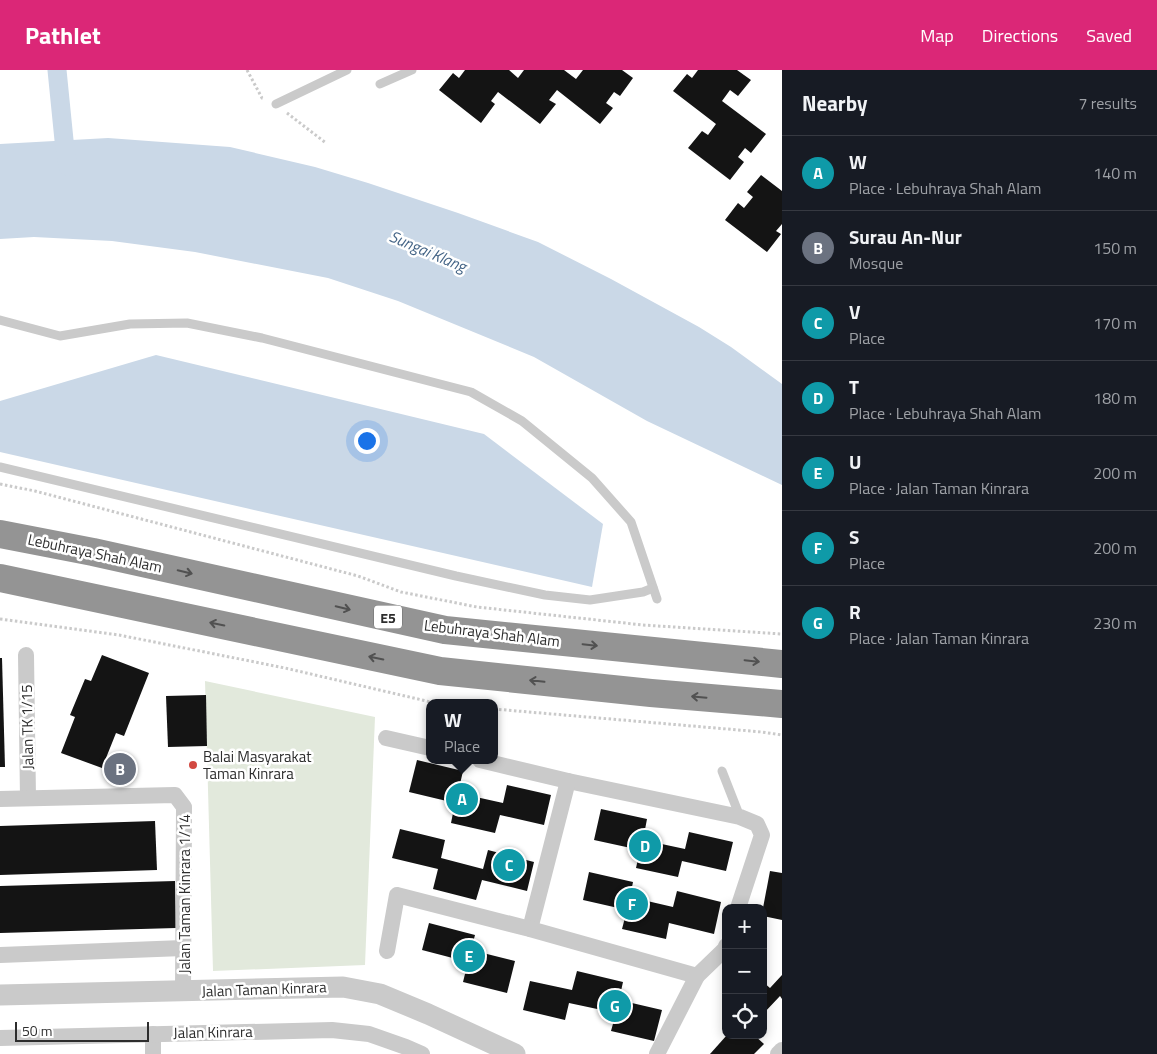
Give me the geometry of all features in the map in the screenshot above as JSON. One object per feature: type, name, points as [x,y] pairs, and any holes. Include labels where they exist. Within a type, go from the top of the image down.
[{"type":"highway","points":[[0,515],[22,520],[93,552]]},
{"type":"highway","name":"Lebuhraya Shah Alam","points":[[0,534],[93,552],[445,630],[782,664]]},
{"type":"highway","points":[[0,578],[440,671],[651,693],[782,704]]},
{"type":"street","name":"Jalan TK 1/15","points":[[26,655],[28,798]]},
{"type":"street","points":[[386,738],[426,747]]},
{"type":"street","points":[[497,764],[740,817],[757,824],[762,834],[739,904]]},
{"type":"street","points":[[530,929],[568,781]]},
{"type":"street","name":"Jalan Taman Kinrara 1/14","points":[[0,799],[176,795],[184,807],[183,992]]},
{"type":"street","points":[[387,951],[397,895],[530,929],[697,976]]},
{"type":"street","points":[[0,954],[184,948]]},
{"type":"street","points":[[657,1054],[697,976],[725,949]]},
{"type":"street","name":"Jalan Taman Kinrara","points":[[0,995],[343,987],[380,994],[515,1054]]},
{"type":"street","name":"Jalan Kinrara","points":[[0,1038],[332,1030],[369,1034],[422,1054]]},
{"type":"street","points":[[153,1034],[153,1054]]},
{"type":"street","points":[[778,1054],[782,1050]]},
{"type":"lane","points":[[276,104],[347,70]]},
{"type":"lane","points":[[380,84],[412,70]]},
{"type":"lane","points":[[0,320],[60,336],[130,324],[187,323],[262,338],[471,392],[522,421],[592,478],[631,522],[657,599]]},
{"type":"lane","points":[[0,467],[446,574],[545,595],[590,600],[643,592],[653,588]]},
{"type":"lane","points":[[722,770],[740,817]]},
{"type":"path","points":[[0,484],[35,491],[358,576],[401,592],[477,607],[643,625],[782,634]]},
{"type":"path","points":[[0,619],[118,635],[285,668],[426,701]]},
{"type":"path","points":[[498,709],[782,735]]},
{"type":"shaded area","points":[[205,681],[375,717],[365,965],[213,971]]},
{"type":"water","name":"Sungai Klang","points":[[108,138],[230,147],[315,167],[458,213],[538,242],[611,279],[699,327],[731,347],[782,384],[782,485],[647,421],[534,357],[398,301],[328,278],[195,252],[112,241],[34,237],[0,239],[0,144]]},
{"type":"water","points":[[156,355],[484,434],[603,524],[592,587],[0,452],[0,401]]},
{"type":"building","points":[[465,70],[509,70],[518,78],[524,70],[564,70],[576,79],[583,70],[622,70],[633,78],[620,96],[614,92],[606,103],[613,108],[600,124],[557,90],[549,100],[556,104],[540,124],[498,92],[491,101],[495,104],[481,123],[439,90],[453,73],[459,78]]},
{"type":"building","points":[[698,70],[737,70],[751,80],[738,96],[730,90],[722,101],[766,134],[751,153],[745,148],[738,157],[744,162],[730,180],[688,148],[702,131],[708,135],[716,124],[673,91],[687,74],[692,78]]},
{"type":"building","points":[[761,175],[782,191],[782,224],[776,231],[781,234],[767,252],[725,220],[738,203],[744,208],[753,197],[747,192]]},
{"type":"building","points":[[102,655],[149,673],[124,736],[116,733],[102,768],[61,753],[75,717],[70,715],[85,679],[91,681]]},
{"type":"building","points":[[0,658],[2,658],[5,767],[0,767]]},
{"type":"building","points":[[206,695],[207,746],[168,747],[166,696]]},
{"type":"building","points":[[417,760],[426,762],[426,764],[463,771],[458,793],[503,803],[507,785],[551,795],[544,825],[500,815],[495,833],[451,823],[455,803],[409,792]]},
{"type":"building","points":[[601,809],[647,819],[643,840],[685,849],[689,832],[733,842],[726,871],[682,861],[678,877],[636,868],[640,850],[594,840]]},
{"type":"building","points":[[155,821],[157,870],[0,875],[0,826]]},
{"type":"building","points":[[400,829],[445,840],[441,858],[483,869],[488,850],[534,862],[527,891],[482,880],[476,900],[433,889],[438,869],[392,858]]},
{"type":"building","points":[[770,871],[782,873],[782,920],[767,917],[767,904],[764,904]]},
{"type":"building","points":[[589,872],[633,882],[630,897],[673,907],[677,891],[721,902],[714,934],[669,923],[666,939],[622,929],[627,910],[583,900]]},
{"type":"building","points":[[175,881],[176,928],[0,933],[0,886]]},
{"type":"building","points":[[429,923],[475,935],[471,950],[515,961],[507,993],[463,982],[468,962],[422,950]]},
{"type":"building","points":[[577,971],[623,982],[619,1000],[662,1010],[654,1041],[611,1031],[616,1013],[569,1003],[565,1020],[523,1010],[530,981],[572,990]]},
{"type":"building","points":[[782,975],[782,999],[780,996],[767,1010],[767,985],[770,988]]},
{"type":"building","points":[[723,1039],[758,1039],[764,1044],[754,1054],[710,1054]]},
{"type":"waterway","points":[[57,70],[68,166]]},
{"type":"place","name":"Balai Masyarakat Taman Kinrara","points":[[193,765]]},
{"type":"place","name":"Surau An-Nur","points":[[120,769]]},
{"type":"place","name":"W","points":[[462,799]]},
{"type":"place","name":"T","points":[[645,846]]},
{"type":"place","name":"V","points":[[509,865]]},
{"type":"place","name":"S","points":[[632,904]]},
{"type":"place","name":"U","points":[[469,956]]},
{"type":"place","name":"R","points":[[615,1006]]}]
